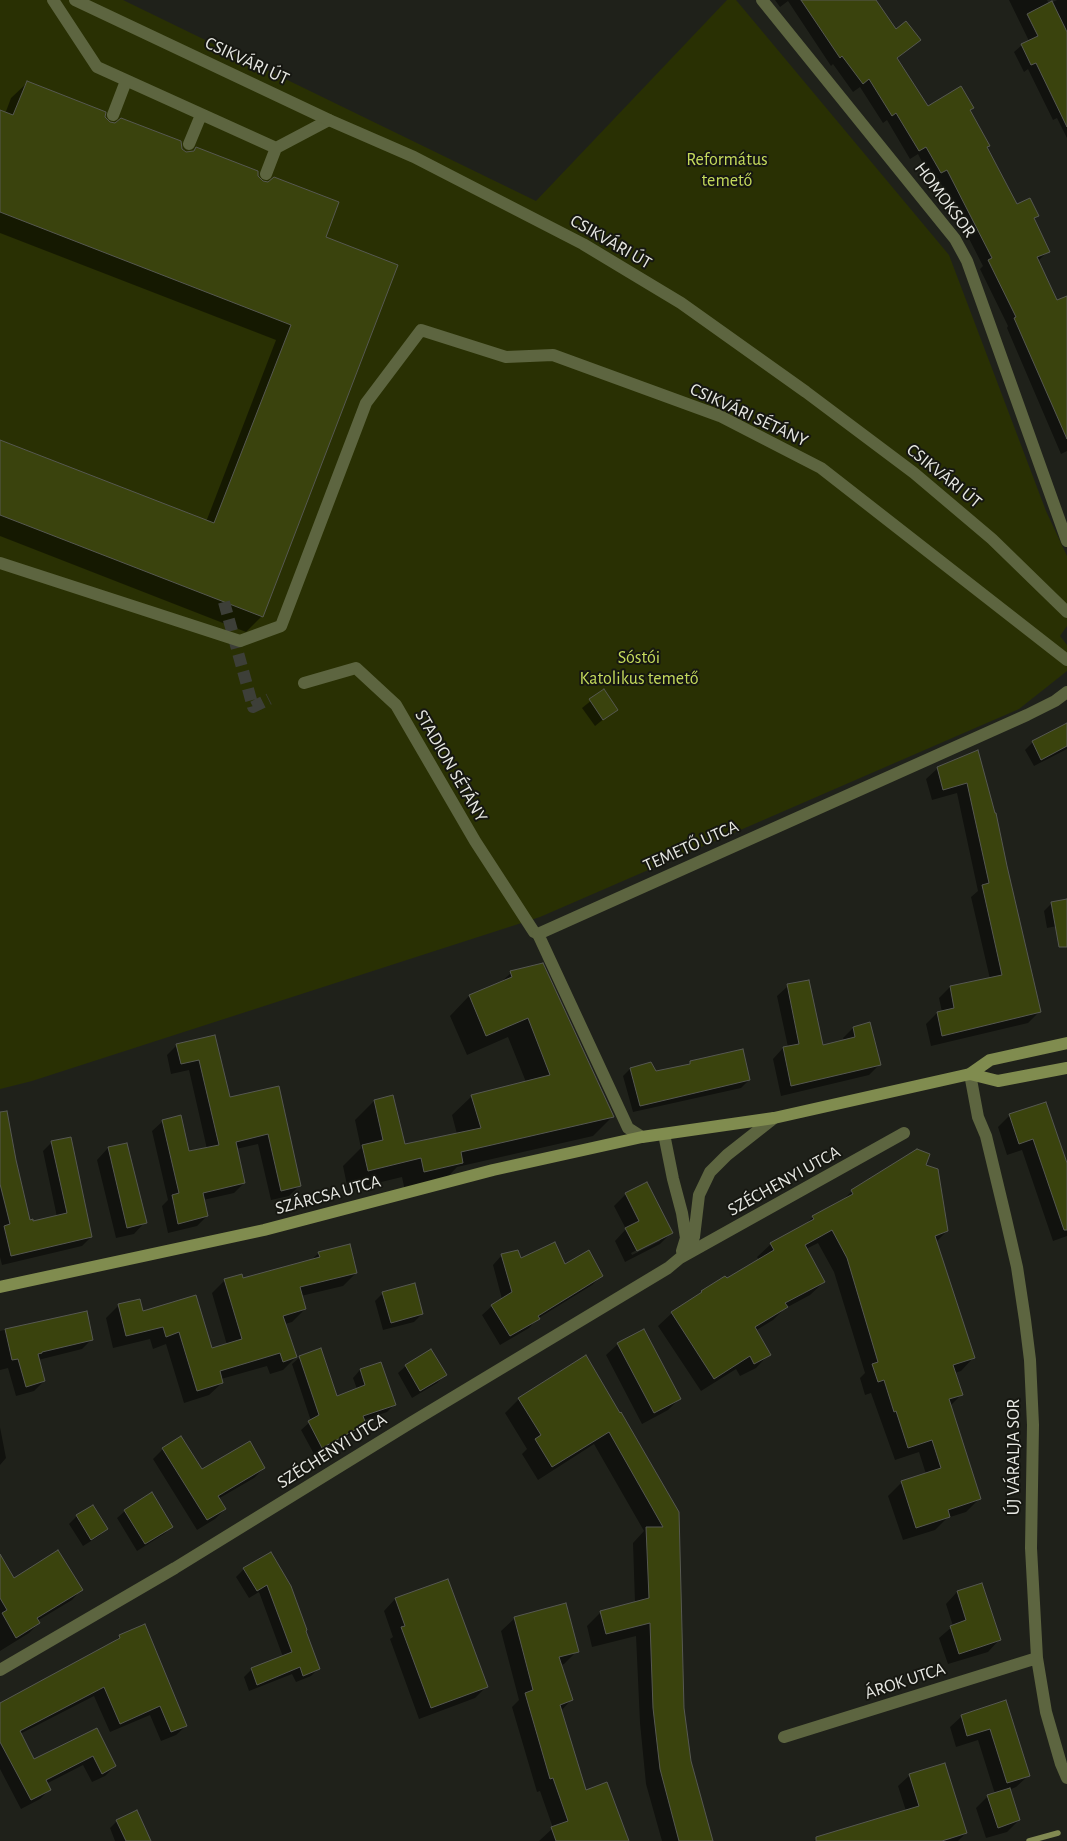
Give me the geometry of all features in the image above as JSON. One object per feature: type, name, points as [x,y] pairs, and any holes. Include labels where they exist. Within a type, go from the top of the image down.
[{"type":"main road","name":"SZÉCHENYI UTCA","points":[[664,1134],[774,1118],[970,1074],[990,1060],[1067,1043]]},
{"type":"main road","name":"SZÉCHENYI UTCA","points":[[970,1074],[998,1080],[1067,1068]]},
{"type":"main road","name":"SZÁRCSA UTCA","points":[[0,1287],[264,1230],[493,1170],[642,1137],[664,1134]]},
{"type":"street","points":[[54,0],[96,67],[276,148]]},
{"type":"street","name":"CSIKVÁRI ÚT","points":[[75,0],[330,120],[414,157],[583,244],[681,303],[806,392],[914,473],[992,539],[1067,612]]},
{"type":"street","name":"HOMOKSOR","points":[[762,0],[955,239],[967,261],[1067,541]]},
{"type":"street","points":[[113,115],[126,81]]},
{"type":"street","points":[[189,144],[201,115]]},
{"type":"street","points":[[266,174],[276,148],[330,120]]},
{"type":"street","name":"CSIKVÁRI SÉTÁNY","points":[[0,563],[240,641],[281,626],[366,403],[421,330],[506,357],[553,355],[720,416],[821,468],[1067,660]]},
{"type":"street","name":"STADION SÉTÁNY","points":[[304,683],[356,668],[396,705],[475,842],[534,932],[538,934]]},
{"type":"street","name":"TEMETŐ UTCA","points":[[538,934],[1055,701],[1067,692]]},
{"type":"street","points":[[538,934],[628,1128],[642,1137]]},
{"type":"street","name":"ÚJ VÁRALJA SOR","points":[[970,1074],[984,1114],[986,1136],[1017,1267],[1030,1360],[1033,1425],[1031,1548],[1033,1615],[1037,1658],[1046,1712],[1067,1778]]},
{"type":"street","name":"SZÉCHENYI UTCA","points":[[680,1258],[694,1237],[699,1194],[710,1172],[727,1155],[774,1118]]},
{"type":"street","name":"SZÉCHENYI UTCA","points":[[0,1670],[175,1568],[412,1422],[668,1268],[680,1258],[904,1133]]},
{"type":"street","points":[[664,1134],[686,1238],[680,1258]]},
{"type":"street","name":"ÁROK UTCA","points":[[784,1738],[1037,1658]]},
{"type":"green space","points":[[0,0],[123,0],[536,201],[727,0],[736,0],[949,255],[1046,511],[1067,556],[1067,626],[1060,636],[1067,645],[1067,671],[1019,709],[540,917],[32,1081],[0,1089]]},
{"type":"building","points":[[801,0],[876,0],[896,29],[906,21],[921,40],[897,58],[928,106],[961,86],[974,108],[970,110],[990,146],[987,147],[1017,204],[1030,198],[1039,216],[1034,218],[1050,252],[1037,257],[1057,300],[1067,296],[1067,439],[1014,318],[1016,317],[988,260],[992,258],[947,170],[941,173],[926,147],[919,151],[896,113],[892,116],[869,79],[863,84],[842,56],[840,58]]},
{"type":"building","points":[[1052,1],[1067,32],[1067,127],[1036,63],[1031,65],[1021,44],[1038,36],[1027,14]]},
{"type":"building","points":[[27,81],[106,112],[105,117],[110,122],[115,123],[121,118],[181,141],[182,149],[186,152],[194,151],[196,147],[258,171],[258,176],[263,181],[268,182],[274,177],[339,202],[326,237],[398,265],[263,617],[0,515],[0,440],[214,523],[291,325],[0,212],[0,110],[13,115]]},
{"type":"building","points":[[604,689],[618,710],[603,720],[589,699]]},
{"type":"building","points":[[1067,723],[1067,746],[1041,760],[1032,741]]},
{"type":"building","points":[[978,750],[996,813],[1041,1012],[942,1036],[937,1012],[954,1008],[950,986],[1002,975],[982,885],[989,883],[967,783],[943,790],[937,767]]},
{"type":"building","points":[[1067,899],[1067,947],[1059,947],[1051,902]]},
{"type":"building","points":[[543,963],[614,1117],[461,1152],[463,1163],[424,1172],[421,1158],[368,1171],[362,1145],[383,1140],[374,1100],[393,1095],[405,1144],[481,1128],[471,1095],[550,1075],[528,1018],[486,1036],[469,995],[512,977],[510,971]]},
{"type":"building","points":[[809,980],[823,1045],[855,1037],[853,1027],[870,1022],[881,1065],[791,1086],[783,1047],[799,1044],[787,984]]},
{"type":"building","points":[[215,1035],[230,1097],[279,1086],[301,1186],[281,1191],[268,1134],[236,1142],[245,1183],[203,1193],[208,1216],[178,1224],[172,1195],[179,1193],[162,1120],[181,1115],[189,1151],[219,1145],[199,1060],[181,1064],[176,1044]]},
{"type":"building","points":[[743,1049],[750,1080],[640,1106],[630,1068],[651,1062],[656,1071],[690,1064],[690,1061]]},
{"type":"building","points":[[1046,1102],[1067,1163],[1067,1230],[1064,1230],[1033,1139],[1019,1144],[1009,1114]]},
{"type":"building","points":[[7,1111],[30,1220],[33,1219],[33,1221],[67,1213],[51,1141],[71,1137],[92,1237],[11,1256],[4,1226],[10,1224],[0,1184],[0,1112]]},
{"type":"building","points":[[127,1143],[147,1223],[127,1228],[108,1147]]},
{"type":"building","points":[[917,1149],[930,1154],[926,1165],[938,1169],[948,1231],[935,1236],[975,1358],[953,1365],[963,1395],[949,1399],[981,1499],[948,1510],[950,1517],[916,1528],[901,1481],[941,1468],[932,1440],[908,1448],[884,1380],[878,1382],[872,1364],[878,1362],[847,1258],[832,1230],[805,1245],[825,1282],[785,1303],[788,1307],[755,1327],[771,1355],[754,1364],[750,1356],[714,1379],[671,1312],[725,1276],[727,1278],[774,1250],[770,1243],[814,1219],[812,1216],[853,1194],[851,1190]]},
{"type":"building","points":[[647,1182],[673,1233],[637,1251],[625,1228],[639,1221],[625,1193]]},
{"type":"building","points":[[555,1242],[565,1264],[589,1250],[603,1276],[538,1316],[540,1319],[510,1336],[491,1305],[512,1292],[501,1254],[518,1250],[521,1258]]},
{"type":"building","points":[[350,1244],[357,1273],[300,1287],[306,1309],[283,1316],[297,1357],[283,1362],[280,1353],[220,1371],[223,1383],[197,1391],[179,1332],[166,1337],[163,1327],[126,1336],[118,1304],[140,1299],[143,1311],[196,1295],[212,1348],[242,1339],[224,1279],[242,1274],[243,1278],[320,1257],[318,1252]]},
{"type":"building","points":[[415,1283],[423,1314],[391,1323],[382,1292]]},
{"type":"building","points":[[87,1311],[93,1340],[38,1354],[45,1381],[26,1387],[18,1359],[12,1360],[5,1329]]},
{"type":"building","points":[[644,1329],[681,1399],[654,1413],[617,1343]]},
{"type":"building","points":[[321,1348],[337,1396],[365,1385],[360,1369],[381,1362],[396,1405],[363,1416],[366,1424],[322,1448],[308,1421],[319,1415],[299,1356]]},
{"type":"building","points":[[431,1349],[447,1375],[420,1391],[405,1365]]},
{"type":"building","points":[[586,1355],[679,1512],[684,1708],[691,1761],[713,1841],[679,1841],[660,1769],[653,1708],[650,1623],[606,1634],[600,1611],[649,1598],[646,1527],[663,1527],[609,1432],[552,1467],[535,1439],[541,1435],[518,1398]]},
{"type":"building","points":[[181,1436],[202,1469],[250,1441],[265,1468],[218,1496],[226,1509],[207,1520],[162,1448]]},
{"type":"building","points":[[152,1492],[173,1527],[145,1544],[124,1510]]},
{"type":"building","points":[[93,1505],[108,1529],[91,1540],[76,1515]]},
{"type":"building","points":[[58,1550],[83,1590],[37,1618],[40,1623],[16,1638],[2,1613],[7,1610],[0,1598],[0,1554],[14,1578]]},
{"type":"building","points":[[271,1552],[291,1586],[320,1669],[303,1676],[300,1667],[257,1685],[251,1668],[292,1652],[267,1585],[257,1591],[243,1568]]},
{"type":"building","points":[[448,1579],[488,1687],[431,1708],[401,1627],[405,1626],[395,1598]]},
{"type":"building","points":[[982,1583],[1001,1640],[959,1654],[950,1626],[966,1620],[957,1591]]},
{"type":"building","points":[[566,1603],[579,1652],[559,1657],[573,1700],[560,1705],[586,1790],[607,1782],[629,1841],[556,1841],[551,1827],[568,1821],[553,1778],[550,1779],[525,1693],[533,1690],[514,1617]]},
{"type":"building","points":[[145,1624],[187,1726],[171,1732],[160,1706],[120,1724],[104,1687],[20,1731],[34,1759],[97,1728],[116,1766],[102,1774],[93,1756],[46,1780],[51,1790],[31,1800],[0,1742],[0,1703],[120,1638],[119,1635]]},
{"type":"building","points":[[1006,1700],[1030,1776],[1007,1783],[990,1729],[967,1736],[961,1715]]},
{"type":"building","points":[[945,1763],[967,1833],[942,1841],[816,1841],[816,1837],[919,1806],[909,1774]]},
{"type":"building","points":[[1010,1788],[1020,1820],[998,1828],[987,1795]]},
{"type":"building","points":[[137,1810],[151,1841],[126,1841],[116,1820]]},
{"type":"waterway","points":[[1029,1841],[1058,1833]]},
{"type":"tunnel","points":[[224,602],[253,707],[269,699]]},
{"type":"park label","name":"Református temető","points":[[727,170]]},
{"type":"park label","name":"Sóstói Katolikus temető","points":[[639,668]]}]
